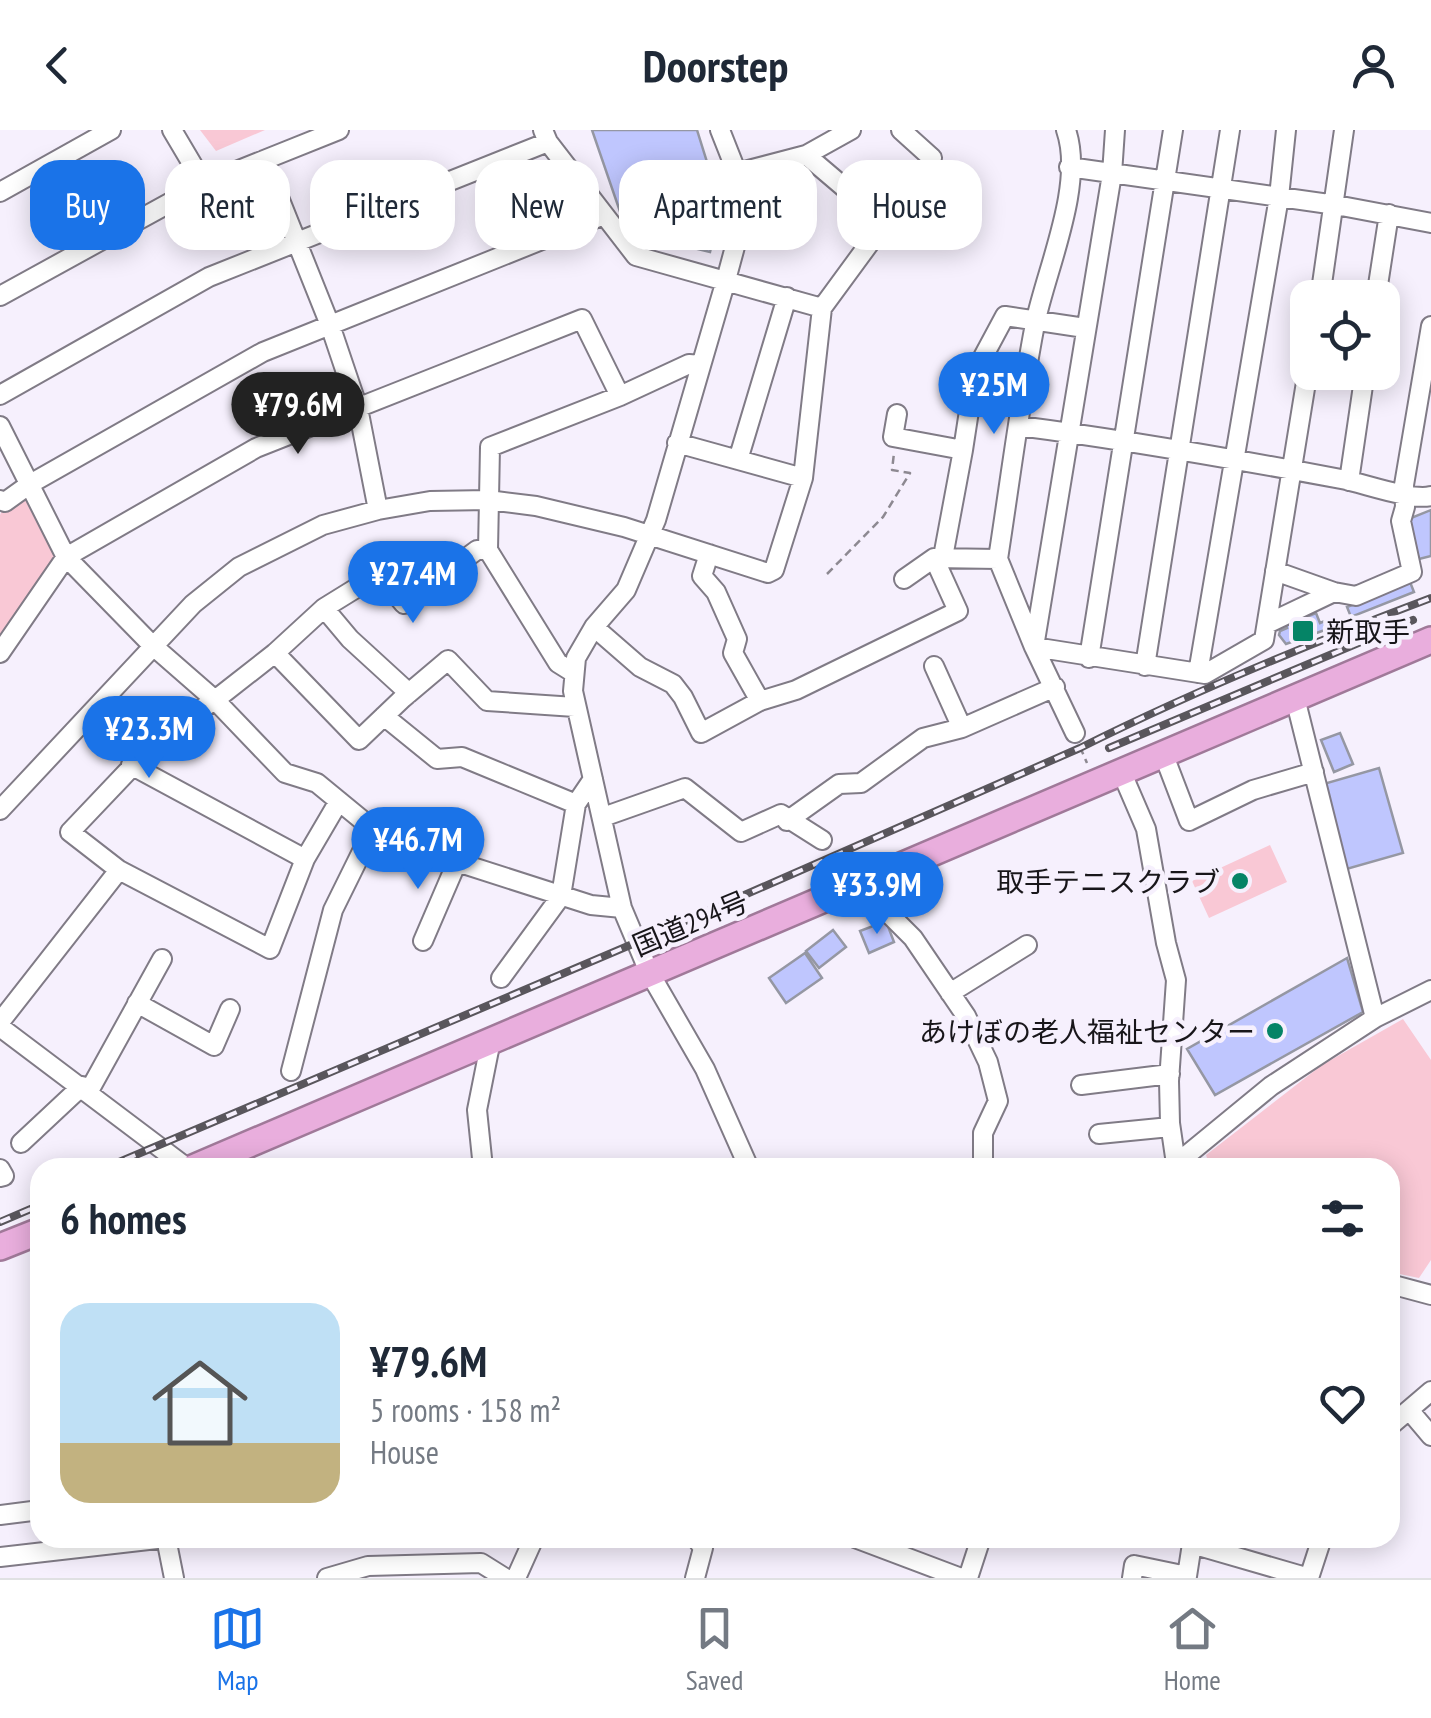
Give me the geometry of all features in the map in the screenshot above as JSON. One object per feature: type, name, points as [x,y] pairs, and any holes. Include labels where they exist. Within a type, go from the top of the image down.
[{"type":"highway","name":"国道294号","points":[[214,1158],[1431,640]]},
{"type":"highway","points":[[0,1247],[30,1235]]},
{"type":"street","points":[[0,192],[111,130]]},
{"type":"street","points":[[172,130],[190,160]]},
{"type":"street","points":[[264,160],[339,130]]},
{"type":"street","points":[[720,130],[732,160]]},
{"type":"street","points":[[790,160],[806,156],[851,130]]},
{"type":"street","points":[[900,130],[931,160]]},
{"type":"street","points":[[1066,130],[1066,216],[1036,322],[998,559],[1074,732]]},
{"type":"street","points":[[1034,647],[1112,174],[1114,130]]},
{"type":"street","points":[[1090,658],[1173,130]]},
{"type":"street","points":[[1145,666],[1230,130]]},
{"type":"street","points":[[1198,673],[1279,197],[1286,130]]},
{"type":"street","points":[[1323,280],[1344,130]]},
{"type":"street","points":[[0,395],[209,277],[545,136],[636,256],[822,308]]},
{"type":"street","points":[[806,156],[837,182]]},
{"type":"street","points":[[1069,167],[1336,205],[1431,223]]},
{"type":"street","points":[[0,296],[165,205]]},
{"type":"street","points":[[1379,280],[1389,214]]},
{"type":"street","points":[[0,500],[5,502],[263,352],[604,215]]},
{"type":"street","points":[[290,225],[358,408],[378,510]]},
{"type":"street","points":[[734,250],[650,534],[626,590],[594,627],[576,658],[574,673],[575,707],[622,908],[649,972],[705,1069],[745,1158]]},
{"type":"street","points":[[0,810],[193,604],[239,566],[322,525],[430,501],[488,500],[536,506],[650,534],[768,573],[774,570],[803,478],[822,308],[866,250]]},
{"type":"street","points":[[738,460],[787,297]]},
{"type":"street","points":[[594,627],[640,667],[673,684],[701,733],[760,701],[796,690],[958,611],[939,558],[976,372],[1005,316],[1084,328]]},
{"type":"street","points":[[0,653],[66,556],[256,448],[582,319],[620,396]]},
{"type":"street","points":[[1275,570],[1356,596],[1412,572],[1401,521],[1431,326]]},
{"type":"street","points":[[574,673],[558,663],[488,550],[490,448],[689,364],[701,365]]},
{"type":"street","points":[[1034,647],[1205,674],[1264,640],[1304,390]]},
{"type":"street","points":[[1348,480],[1362,390]]},
{"type":"street","points":[[897,414],[893,437],[900,448],[963,450]]},
{"type":"street","points":[[0,426],[66,556],[285,773],[317,783],[373,829],[561,896],[591,905],[622,908]]},
{"type":"street","points":[[1019,426],[1178,449],[1348,480],[1415,498],[1431,496]]},
{"type":"street","points":[[677,443],[803,478]]},
{"type":"street","points":[[339,801],[306,859],[270,949],[118,870],[70,832],[164,733],[215,700],[324,608],[378,574],[404,604],[477,550],[488,550]]},
{"type":"street","points":[[709,554],[702,576],[716,592],[737,639],[733,653],[760,701]]},
{"type":"street","points":[[904,579],[939,558],[998,559]]},
{"type":"street","points":[[1267,624],[1334,592]]},
{"type":"street","points":[[324,608],[350,639],[409,692]]},
{"type":"street","points":[[275,653],[359,740],[448,660],[486,701],[575,707]]},
{"type":"street","points":[[934,666],[962,728]]},
{"type":"street","points":[[787,820],[838,784],[861,783],[923,738],[962,728],[1055,687]]},
{"type":"street","points":[[1295,698],[1375,1018]]},
{"type":"street","points":[[384,716],[437,759],[462,756],[576,804]]},
{"type":"street","points":[[1163,754],[1189,821],[1253,790],[1314,772]]},
{"type":"street","points":[[131,766],[306,859]]},
{"type":"street","points":[[1121,772],[1146,830],[1176,980],[1170,1074],[1173,1158]]},
{"type":"street","points":[[501,978],[561,896],[576,804],[594,780]]},
{"type":"street","points":[[603,817],[685,788],[741,832],[781,814],[822,840]]},
{"type":"street","points":[[291,1071],[333,910],[373,829]]},
{"type":"street","points":[[423,941],[457,862]]},
{"type":"street","points":[[118,870],[0,1024],[177,1158]]},
{"type":"street","points":[[859,884],[913,938],[966,1016],[988,1062],[998,1102],[983,1133],[984,1158]]},
{"type":"street","points":[[950,993],[1027,945]]},
{"type":"street","points":[[21,1142],[85,1088],[162,959]]},
{"type":"street","points":[[1184,1158],[1271,1086],[1375,1018],[1431,990]]},
{"type":"street","points":[[137,1003],[214,1046],[230,1009]]},
{"type":"street","points":[[483,1158],[477,1110],[491,1040]]},
{"type":"street","points":[[1082,1085],[1170,1074]]},
{"type":"street","points":[[1100,1134],[1170,1127]]},
{"type":"street","points":[[0,1169],[4,1176],[0,1177]]},
{"type":"street","points":[[1400,1287],[1431,1295]]},
{"type":"street","points":[[1400,1418],[1431,1392]]},
{"type":"street","points":[[1409,1410],[1431,1436]]},
{"type":"street","points":[[0,1515],[30,1511]]},
{"type":"street","points":[[2,1578],[0,1555],[68,1548]]},
{"type":"street","points":[[168,1548],[174,1578]]},
{"type":"street","points":[[516,1578],[530,1548]]},
{"type":"street","points":[[696,1578],[704,1548]]},
{"type":"street","points":[[882,1548],[900,1568],[902,1578]]},
{"type":"street","points":[[888,1548],[964,1578],[976,1548]]},
{"type":"street","points":[[1132,1578],[1134,1565],[1187,1576],[1191,1548]]},
{"type":"street","points":[[1206,1548],[1309,1578],[1319,1548]]},
{"type":"street","points":[[326,1578],[368,1566],[481,1563],[505,1578]]},
{"type":"path","points":[[827,574],[883,516],[910,474],[892,470],[900,448]]},
{"type":"path","points":[[1074,732],[1096,782]]},
{"type":"shaded area","points":[[200,130],[265,130],[216,151]]},
{"type":"shaded area","points":[[30,484],[66,557],[0,653],[0,515],[5,502]]},
{"type":"shaded area","name":"取手テニスクラブ","points":[[1270,845],[1287,882],[1209,918],[1192,881]]},
{"type":"shaded area","points":[[1403,1019],[1431,1060],[1431,1260],[1419,1278],[1400,1274],[1400,1158],[1207,1158],[1322,1065]]},
{"type":"building","points":[[592,130],[697,130],[706,160],[619,160],[619,209]]},
{"type":"building","points":[[1431,510],[1431,556],[1419,559],[1406,520]]},
{"type":"building","points":[[1410,582],[1414,592],[1351,617],[1347,607]]},
{"type":"building","points":[[1316,613],[1320,623],[1332,618],[1336,626],[1286,644],[1280,631]]},
{"type":"building","points":[[1340,733],[1353,764],[1334,772],[1321,740]]},
{"type":"building","points":[[1379,768],[1403,853],[1343,870],[1320,785]]},
{"type":"building","points":[[886,921],[894,942],[869,953],[860,931]]},
{"type":"building","points":[[833,930],[846,947],[819,968],[806,951]]},
{"type":"building","points":[[805,953],[822,978],[786,1003],[769,978]]},
{"type":"building","name":"あけぼの老人福祉センター","points":[[1347,958],[1363,1012],[1215,1095],[1187,1049]]},
{"type":"railway","points":[[129,1158],[635,943],[1253,668],[1431,598]]},
{"type":"railway","points":[[1109,748],[1413,620]]},
{"type":"railway","points":[[0,1222],[30,1209]]},
{"type":"place","name":"新取手","points":[[1303,631]]},
{"type":"place","name":"取手テニスクラブ","points":[[1240,881]]},
{"type":"place","name":"あけぼの老人福祉センター","points":[[1275,1031]]}]
